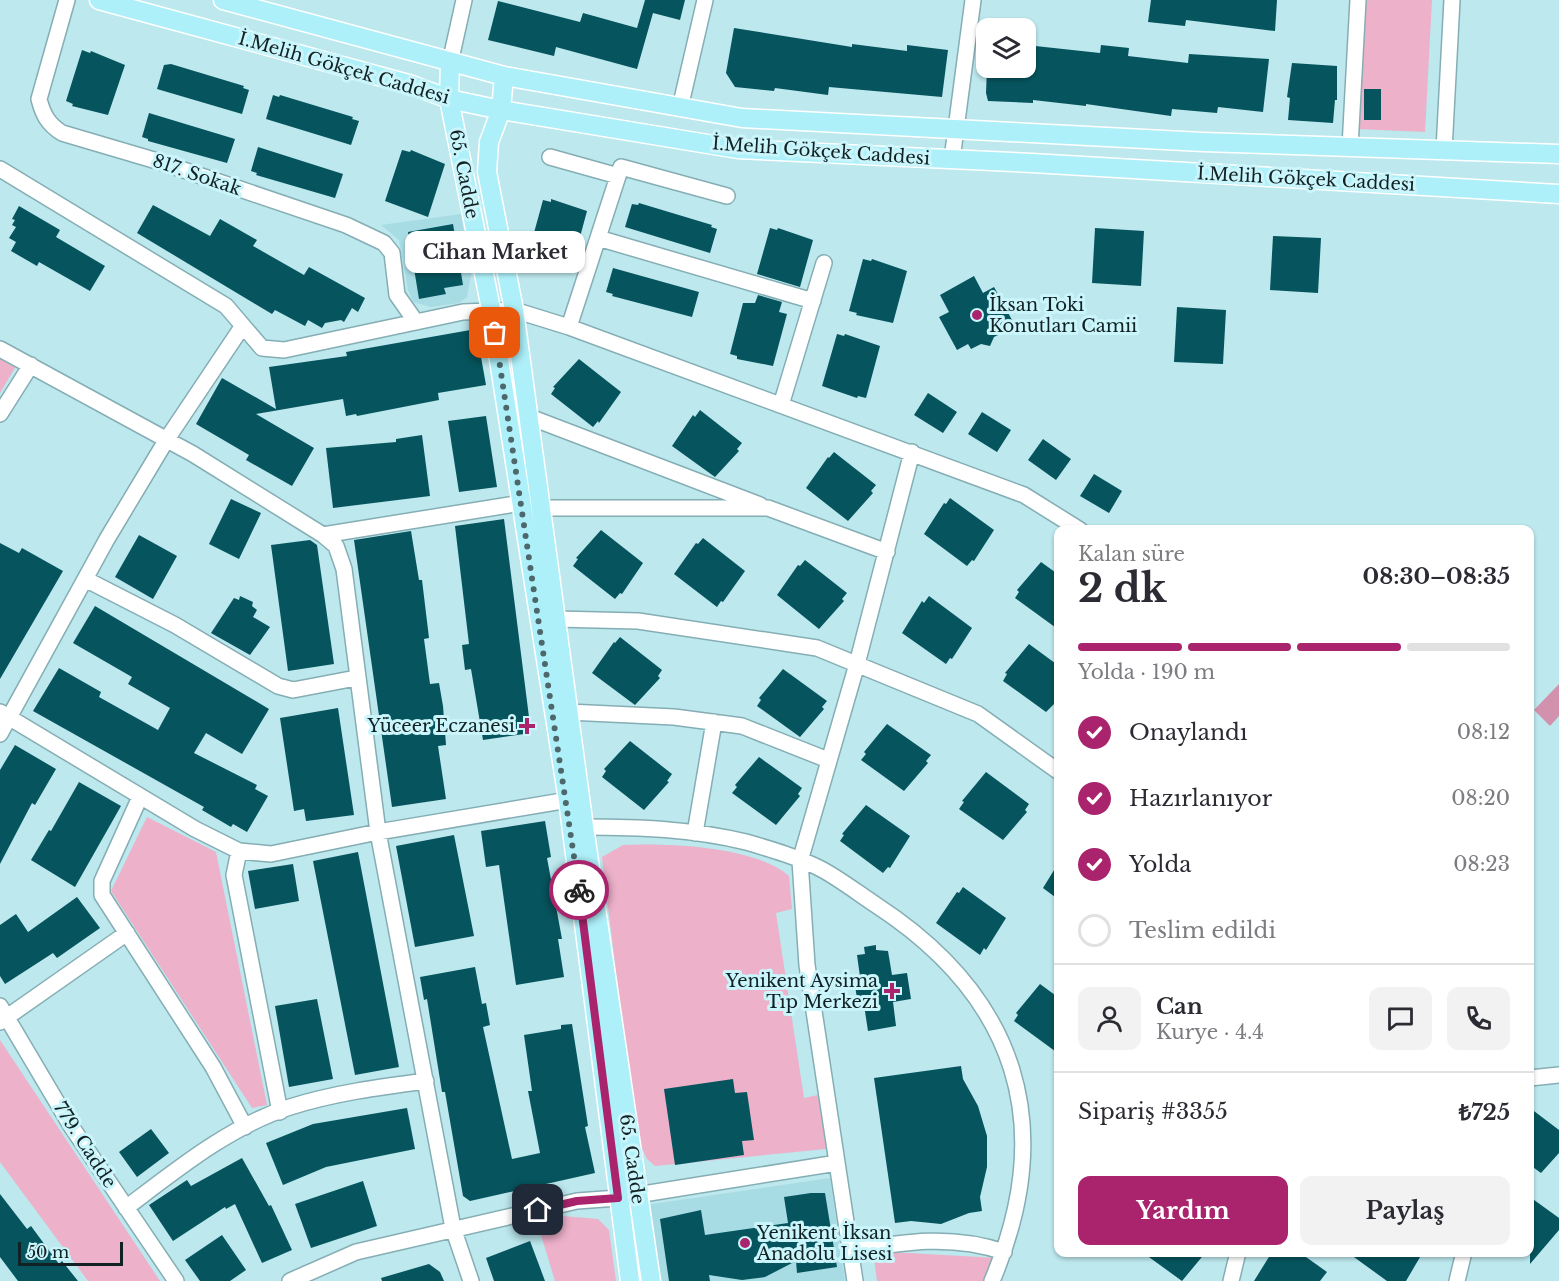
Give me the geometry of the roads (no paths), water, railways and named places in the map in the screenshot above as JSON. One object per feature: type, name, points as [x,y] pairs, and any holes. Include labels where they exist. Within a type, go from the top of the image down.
[{"type":"main road","name":"İ.Melih Gökçek Caddesi","points":[[99,0],[412,85],[449,99],[501,110],[738,149],[1559,194]]},
{"type":"main road","name":"İ.Melih Gökçek Caddesi","points":[[223,0],[504,76],[742,118],[1350,147],[1559,154]]},
{"type":"main road","name":"65. Cadde","points":[[450,63],[449,99],[491,309],[568,800],[630,1281]]},
{"type":"main road","name":"65. Cadde","points":[[504,76],[501,110],[489,142],[487,172],[514,310],[584,827],[651,1281]]},
{"type":"street","name":"817. Sokak","points":[[67,0],[39,99],[50,125],[62,133],[157,161],[346,225],[384,243],[392,253],[397,295],[416,322]]},
{"type":"street","points":[[450,63],[464,0]]},
{"type":"street","points":[[680,108],[705,0]]},
{"type":"street","points":[[952,159],[973,0]]},
{"type":"street","points":[[1350,147],[1358,0]]},
{"type":"street","points":[[1443,150],[1452,0]]},
{"type":"street","points":[[550,157],[618,176]]},
{"type":"street","points":[[569,327],[621,167],[727,196]]},
{"type":"street","points":[[0,169],[226,306],[262,348],[284,350],[463,312],[491,309],[514,310],[569,327],[1024,495],[1072,525]]},
{"type":"street","points":[[598,238],[813,301]]},
{"type":"street","points":[[781,405],[824,263]]},
{"type":"street","points":[[0,734],[5,714],[87,580],[107,539],[167,439],[242,327]]},
{"type":"street","points":[[0,349],[167,439],[323,535],[336,546],[344,569],[356,678],[378,832],[453,1228],[471,1281]]},
{"type":"street","points":[[0,414],[31,366]]},
{"type":"street","points":[[528,416],[887,552]]},
{"type":"street","points":[[855,1281],[807,965],[800,861],[857,664],[912,452]]},
{"type":"street","points":[[323,535],[521,503]]},
{"type":"street","points":[[540,508],[768,508]]},
{"type":"street","points":[[87,580],[175,625],[278,686],[293,690],[356,678]]},
{"type":"street","points":[[556,619],[638,621],[817,648],[978,714],[1054,768]]},
{"type":"street","points":[[568,712],[674,717],[742,726],[828,760]]},
{"type":"street","points":[[5,714],[140,797],[239,850],[271,854],[378,832],[568,800]]},
{"type":"street","points":[[695,833],[714,722]]},
{"type":"street","points":[[140,797],[102,881],[102,895],[213,1067],[246,1127]]},
{"type":"street","points":[[584,827],[662,827],[746,842],[821,869],[926,940],[955,969],[996,1029],[1016,1084],[1023,1133],[1020,1195],[1004,1252],[992,1281]]},
{"type":"street","points":[[239,850],[234,875],[280,1112]]},
{"type":"street","points":[[2,1015],[127,933]]},
{"type":"street","name":"779. Cadde","points":[[2,1015],[71,1126],[176,1281]]},
{"type":"street","points":[[1534,1078],[1559,1075]]},
{"type":"street","points":[[126,1208],[174,1171],[246,1127],[280,1112],[362,1089],[426,1081]]},
{"type":"street","points":[[290,1281],[356,1252],[577,1201],[618,1198],[837,1163]]},
{"type":"street","points":[[850,1251],[909,1241],[940,1239],[972,1243],[1004,1252]]},
{"type":"street","points":[[1231,1281],[1237,1257]]},
{"type":"street","points":[[1458,1281],[1463,1257]]},
{"type":"place","name":"İksan Toki Konutları Camii","points":[[977,315]]},
{"type":"place","name":"Cihan Market","points":[[495,333]]},
{"type":"place","name":"Yüceer Eczanesi","points":[[527,726]]},
{"type":"place","name":"Yenikent Aysima Tıp Merkezi","points":[[892,991]]},
{"type":"place","name":"Yenikent İksan Anadolu Lisesi","points":[[745,1243]]}]
